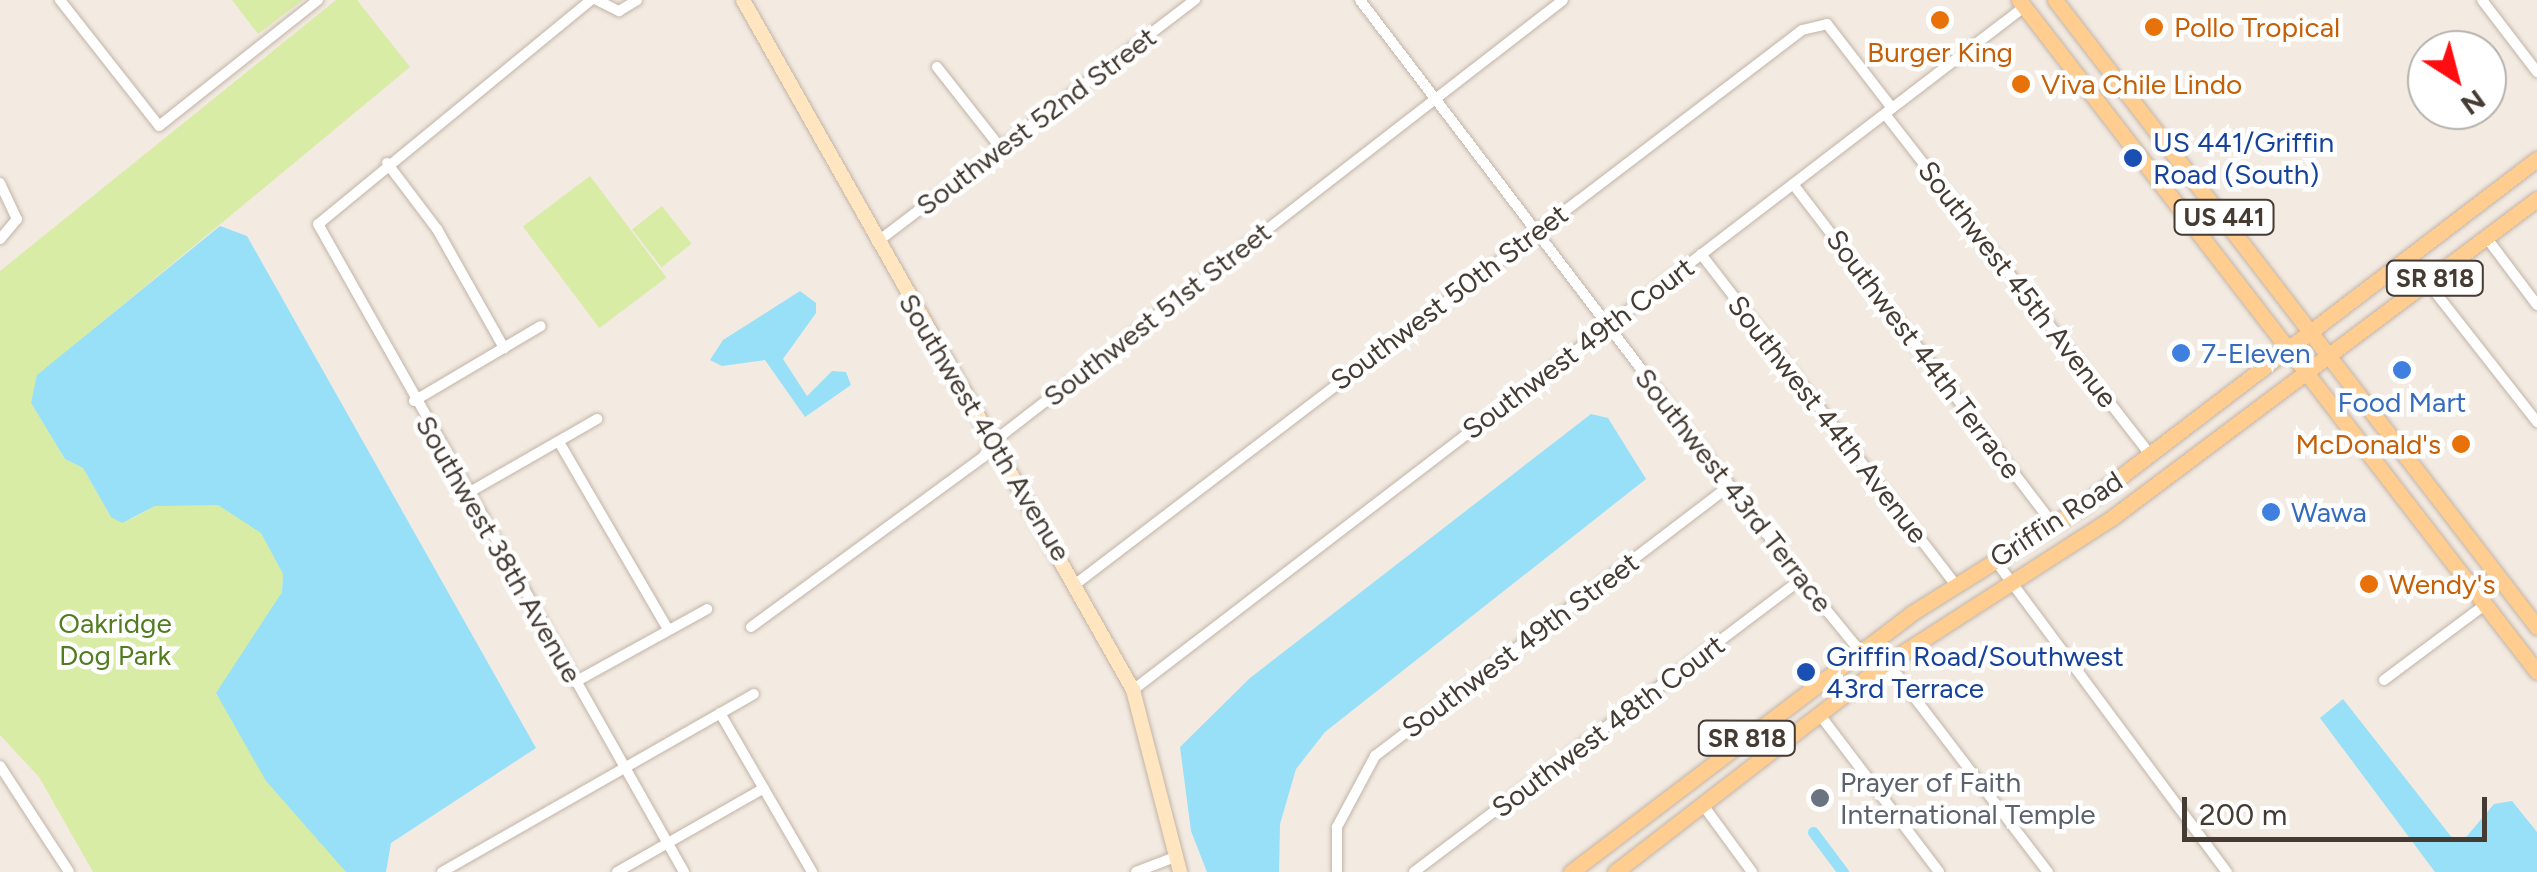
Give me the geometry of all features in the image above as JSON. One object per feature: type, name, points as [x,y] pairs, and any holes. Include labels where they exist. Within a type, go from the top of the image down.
[{"type":"main road","name":"US 441","points":[[2055,0],[2536,625]]},
{"type":"main road","name":"US 441","points":[[2021,3],[2537,672]]},
{"type":"main road","points":[[2021,3],[2047,6],[2070,19]]},
{"type":"main road","name":"Griffin Road","points":[[1571,872],[1954,584],[2054,525],[2150,455],[2537,159]]},
{"type":"main road","name":"Griffin Road","points":[[1615,872],[1882,666],[2113,517],[2537,199]]},
{"type":"main road","points":[[2486,604],[2509,607],[2536,625]]},
{"type":"street","points":[[60,0],[158,126],[318,0]]},
{"type":"street","points":[[504,348],[436,229],[386,163],[594,0],[619,11],[637,0]]},
{"type":"street","name":"Southwest 40th Avenue","points":[[744,0],[992,442],[1077,583],[1133,690],[1180,872]]},
{"type":"street","name":"Southwest 52nd Street","points":[[878,242],[1195,0]]},
{"type":"street","name":"Southwest 43rd Terrace","points":[[1360,0],[1802,579],[1860,652],[1898,676],[2048,872]]},
{"type":"street","name":"Southwest 51st Street","points":[[751,628],[983,457],[992,442],[1563,0]]},
{"type":"street","points":[[2482,0],[2537,72]]},
{"type":"street","name":"Southwest 49th Court","points":[[1133,690],[1889,111],[2021,3]]},
{"type":"street","name":"Southwest 45th Avenue","points":[[1827,24],[2150,455]]},
{"type":"street","name":"Southwest 50th Street","points":[[1077,583],[1802,30],[1827,24]]},
{"type":"street","points":[[937,68],[1000,147]]},
{"type":"street","name":"Southwest 38th Avenue","points":[[386,163],[318,224],[414,401],[684,872]]},
{"type":"street","points":[[0,184],[17,219],[0,238]]},
{"type":"street","name":"Southwest 44th Terrace","points":[[1793,184],[2054,525]]},
{"type":"street","points":[[2486,237],[2537,304]]},
{"type":"street","name":"Southwest 44th Avenue","points":[[1700,254],[1954,584]]},
{"type":"street","points":[[2428,283],[2537,422]]},
{"type":"street","points":[[414,401],[541,326]]},
{"type":"street","points":[[468,493],[598,420]]},
{"type":"street","points":[[559,442],[668,630]]},
{"type":"street","name":"Southwest 49th Street","points":[[1338,872],[1336,827],[1361,775],[1396,738],[1730,486]]},
{"type":"street","points":[[1995,560],[2227,872]]},
{"type":"street","name":"Southwest 48th Court","points":[[1414,872],[1802,579]]},
{"type":"street","points":[[2384,680],[2486,604]]},
{"type":"street","points":[[575,682],[707,609]]},
{"type":"street","points":[[442,872],[754,694]]},
{"type":"street","points":[[720,713],[810,868],[794,872]]},
{"type":"street","points":[[1820,715],[1939,872]]},
{"type":"street","points":[[0,766],[69,872]]},
{"type":"street","points":[[617,872],[764,788]]},
{"type":"street","points":[[1703,805],[1752,872]]},
{"type":"street","points":[[1136,872],[1175,856]]},
{"type":"green space","points":[[232,0],[303,0],[258,34]]},
{"type":"green space","name":"Oakridge Dog Park","points":[[336,0],[357,0],[410,67],[38,375],[31,403],[65,459],[83,468],[111,517],[131,519],[155,506],[218,505],[261,532],[283,574],[282,592],[216,694],[346,872],[93,872],[39,777],[0,735],[0,271]]},
{"type":"green space","points":[[590,176],[666,277],[599,328],[523,227]]},
{"type":"green space","points":[[662,206],[692,244],[662,267],[632,229]]},
{"type":"water","points":[[220,226],[247,236],[536,748],[391,843],[386,872],[346,872],[266,781],[216,693],[282,592],[283,574],[261,533],[218,505],[155,506],[122,523],[111,517],[83,468],[65,459],[31,403],[37,375]]},
{"type":"water","points":[[800,291],[816,303],[816,313],[783,359],[807,396],[832,371],[846,372],[851,385],[805,417],[765,360],[722,366],[710,360],[723,340]]},
{"type":"water","points":[[1591,414],[1608,418],[1646,479],[1325,732],[1296,769],[1280,824],[1279,872],[1207,872],[1191,831],[1180,747],[1250,678]]},
{"type":"water","points":[[2343,699],[2453,839],[2462,842],[2494,804],[2512,801],[2537,832],[2537,872],[2435,872],[2320,718]]},
{"type":"waterway","points":[[1813,832],[1843,872]]},
{"type":"place","name":"Burger King","points":[[1940,20]]},
{"type":"place","name":"Pollo Tropical","points":[[2154,27]]},
{"type":"place","name":"Viva Chile Lindo","points":[[2021,84]]},
{"type":"place","name":"US 441/Griffin Road (South)","points":[[2133,158]]},
{"type":"place","name":"7-Eleven","points":[[2181,353]]},
{"type":"place","name":"Food Mart","points":[[2402,370]]},
{"type":"place","name":"McDonald's","points":[[2461,444]]},
{"type":"place","name":"Wawa","points":[[2271,512]]},
{"type":"place","name":"Wendy's","points":[[2369,584]]},
{"type":"place","name":"Griffin Road/Southwest 43rd Terrace","points":[[1806,672]]},
{"type":"place","name":"Prayer of Faith International Temple","points":[[1820,798]]}]
